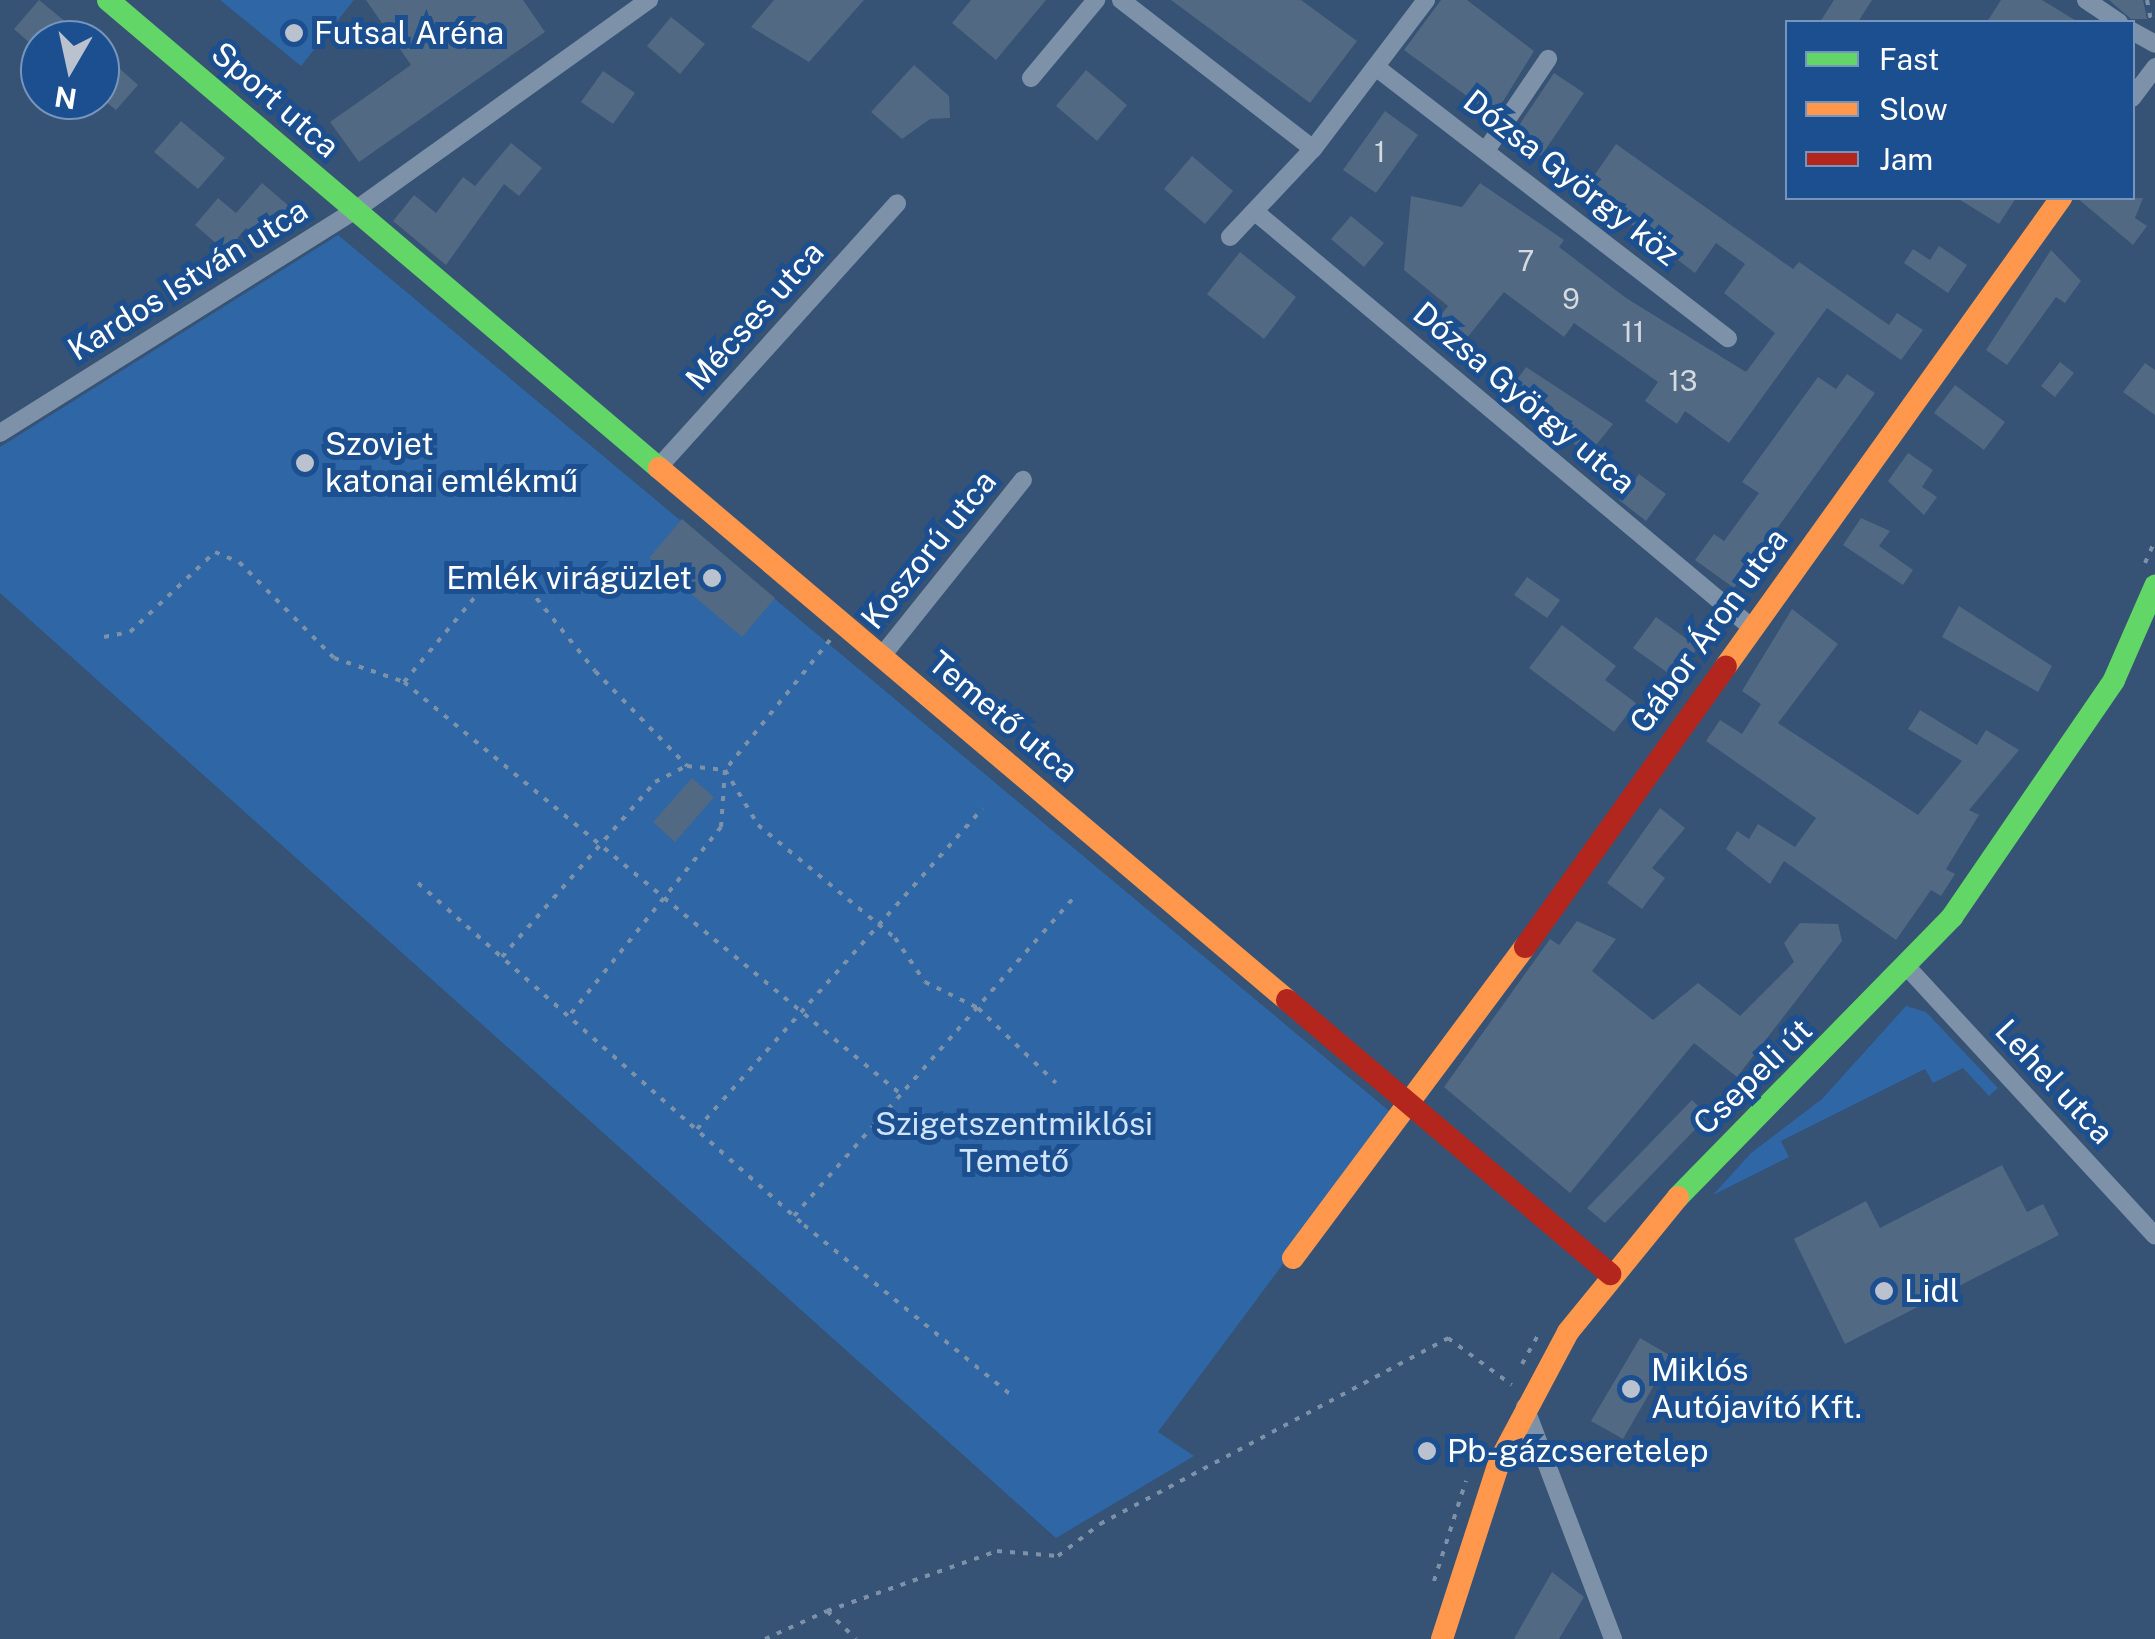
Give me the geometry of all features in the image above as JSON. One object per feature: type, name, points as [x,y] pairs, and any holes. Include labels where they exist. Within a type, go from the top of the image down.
[{"type":"street","name":"Sport utca","points":[[108,0],[354,211]]},
{"type":"street","name":"Kardos István utca","points":[[0,433],[354,211],[650,0]]},
{"type":"street","points":[[1032,78],[1096,0]]},
{"type":"street","points":[[1121,0],[1314,150]]},
{"type":"street","points":[[1230,237],[1259,215],[1314,150],[1426,0]]},
{"type":"street","points":[[2086,0],[2116,20]]},
{"type":"street","points":[[1487,149],[1548,59]]},
{"type":"street","points":[[2135,94],[2155,67]]},
{"type":"street","name":"Dózsa György köz","points":[[1376,68],[1487,149],[1728,338]]},
{"type":"street","name":"Gábor Áron utca","points":[[1293,1258],[1413,1104],[2060,200]]},
{"type":"street","name":"Mécses utca","points":[[657,469],[897,203]]},
{"type":"street","name":"Temető utca","points":[[354,211],[1610,1274]]},
{"type":"street","name":"Dózsa György utca","points":[[1259,215],[1751,627]]},
{"type":"street","name":"Koszorú utca","points":[[882,658],[1022,480]]},
{"type":"street","name":"Csepeli út","points":[[1442,1639],[1468,1545],[1525,1406],[1610,1274],[1704,1169],[1908,968],[2080,734],[2155,586]]},
{"type":"street","name":"Lehel utca","points":[[1908,968],[2155,1236]]},
{"type":"street","points":[[1525,1406],[1613,1639]]},
{"type":"path","points":[[104,638],[130,632],[215,552],[239,562],[334,658],[404,682],[903,1096]]},
{"type":"path","points":[[404,682],[485,585],[512,568],[595,672],[687,766]]},
{"type":"path","points":[[570,1015],[668,901],[721,827],[725,770],[842,624]]},
{"type":"path","points":[[502,956],[655,782],[687,766],[725,770]]},
{"type":"path","points":[[725,770],[758,825],[878,924],[925,982],[978,1008],[1056,1083]]},
{"type":"path","points":[[698,1129],[982,809]]},
{"type":"path","points":[[418,884],[794,1216],[1012,1396]]},
{"type":"path","points":[[794,1216],[1076,895]]},
{"type":"path","points":[[766,1639],[827,1611],[997,1551],[1058,1556],[1100,1524],[1448,1338],[1512,1385],[1525,1406]]},
{"type":"path","points":[[827,1611],[856,1639]]},
{"type":"green space","name":"Futsal Aréna","points":[[220,0],[354,0],[301,66]]},
{"type":"green space","name":"Szigetszentmiklósi Temető","points":[[338,235],[1394,1115],[1158,1432],[1194,1456],[1056,1538],[0,593],[0,447]]},
{"type":"green space","points":[[1906,1006],[1926,1012],[1998,1088],[1989,1096],[1963,1068],[1933,1083],[1925,1069],[1781,1141],[1789,1157],[1713,1195],[1751,1153],[1822,1099]]},
{"type":"building","points":[[39,0],[63,20],[22,20]]},
{"type":"building","points":[[366,0],[523,0],[545,32],[359,162],[330,122],[411,65]]},
{"type":"building","points":[[774,0],[864,0],[809,62],[751,27]]},
{"type":"building","points":[[971,0],[1046,0],[996,60],[952,23]]},
{"type":"building","points":[[1171,0],[1301,0],[1357,41],[1310,103]]},
{"type":"building","points":[[1441,0],[1467,0],[1534,51],[1494,116],[1404,50]]},
{"type":"building","points":[[1834,0],[1872,0],[1859,20],[1821,20]]},
{"type":"building","points":[[2001,0],[2042,0],[2075,20],[1988,20]]},
{"type":"building","points":[[2109,0],[2143,0],[2147,19],[2131,19]]},
{"type":"building","points":[[671,17],[705,44],[680,74],[647,46]]},
{"type":"building","points":[[914,65],[949,96],[950,118],[930,119],[902,139],[871,112]]},
{"type":"building","points":[[120,69],[138,85],[120,105]]},
{"type":"building","points":[[1086,70],[1127,105],[1097,141],[1056,106]]},
{"type":"building","points":[[603,71],[635,93],[613,124],[581,102]]},
{"type":"building","points":[[1554,73],[1584,93],[1541,156],[1512,136]]},
{"type":"building","points":[[1385,111],[1418,135],[1376,193],[1343,170]]},
{"type":"building","points":[[181,121],[225,158],[198,189],[154,152]]},
{"type":"building","points":[[511,143],[542,168],[519,196],[504,184],[446,265],[393,221],[414,195],[436,213],[463,177],[475,186]]},
{"type":"building","points":[[1616,144],[1793,269],[1799,262],[1889,325],[1897,313],[1923,330],[1901,360],[1827,308],[1729,443],[1685,411],[1677,424],[1645,401],[1658,382],[1574,323],[1564,337],[1504,292],[1458,349],[1431,327],[1448,306],[1404,270],[1411,196],[1462,207],[1480,183],[1564,240],[1559,247],[1626,298],[1746,372],[1775,333],[1724,293],[1745,264],[1716,243],[1695,273],[1585,189]]},
{"type":"building","points":[[1192,156],[1233,191],[1205,224],[1164,189]]},
{"type":"building","points":[[262,183],[290,207],[261,241],[246,228],[226,252],[195,225],[218,198],[236,213]]},
{"type":"building","points":[[2143,198],[2135,218],[2147,226],[2133,245],[2079,200]]},
{"type":"building","points":[[1960,200],[2015,200],[1999,224]]},
{"type":"building","points":[[1351,216],[1384,243],[1364,267],[1331,239]]},
{"type":"building","points":[[1939,246],[1967,265],[1948,293],[1904,263],[1913,249],[1930,260]]},
{"type":"building","points":[[2051,250],[2081,281],[2065,303],[2056,297],[2007,365],[1986,350]]},
{"type":"building","points":[[1240,252],[1296,297],[1264,339],[1207,294]]},
{"type":"building","points":[[2060,362],[2074,373],[2055,397],[2041,386]]},
{"type":"building","points":[[2145,363],[2155,370],[2155,415],[2123,392]]},
{"type":"building","points":[[1526,367],[1613,424],[1588,455],[1509,391]]},
{"type":"building","points":[[1847,374],[1875,393],[1734,588],[1695,560],[1714,534],[1724,541],[1759,493],[1742,482],[1818,377],[1836,389]]},
{"type":"building","points":[[1955,385],[2005,422],[1984,450],[1934,413]]},
{"type":"building","points":[[1908,453],[1933,470],[1922,487],[1937,497],[1924,515],[1888,481]]},
{"type":"building","points":[[1639,474],[1666,494],[1646,521],[1619,500]]},
{"type":"building","points":[[1861,518],[1890,531],[1879,546],[1913,570],[1903,585],[1843,545]]},
{"type":"building","name":"Emlék virágüzlet","points":[[682,519],[775,598],[742,637],[649,558]]},
{"type":"building","points":[[1527,577],[1560,600],[1547,618],[1514,595]]},
{"type":"building","points":[[1959,606],[2052,666],[2038,692],[1942,637]]},
{"type":"building","points":[[1792,609],[1838,644],[1778,723],[1918,815],[1962,761],[1908,729],[1920,710],[1977,745],[1986,730],[2019,750],[1969,810],[1979,815],[1946,869],[1955,874],[1941,896],[1931,890],[1896,940],[1784,861],[1770,884],[1726,849],[1737,831],[1749,839],[1758,824],[1795,847],[1816,818],[1706,741],[1720,720],[1742,734],[1761,704],[1742,691]]},
{"type":"building","points":[[1656,617],[1698,647],[1675,678],[1633,648]]},
{"type":"building","points":[[1562,625],[1616,666],[1605,680],[1636,703],[1614,732],[1529,668]]},
{"type":"building","points":[[692,778],[714,797],[675,842],[653,822]]},
{"type":"building","points":[[1660,808],[1685,828],[1652,868],[1665,878],[1642,909],[1607,883]]},
{"type":"building","points":[[1577,921],[1616,939],[1592,971],[1653,1020],[1698,983],[1740,1016],[1794,962],[1784,943],[1800,923],[1838,924],[1842,941],[1737,1077],[1694,1043],[1570,1193],[1444,1087],[1550,939],[1559,945]]},
{"type":"building","points":[[1692,1100],[1708,1116],[1605,1223],[1587,1208]]},
{"type":"building","name":"Lidl","points":[[2002,1165],[2027,1212],[2043,1204],[2059,1235],[1845,1344],[1794,1239],[1866,1201],[1880,1228]]},
{"type":"building","name":"Miklós Autójavító Kft.","points":[[1640,1338],[1671,1356],[1623,1439],[1591,1421]]},
{"type":"building","points":[[1552,1572],[1584,1597],[1559,1639],[1514,1639]]},
{"type":"traffic: fast","points":[[108,0],[659,468]]},
{"type":"traffic: fast","points":[[1678,1197],[1952,917],[2114,680],[2155,586]]},
{"type":"traffic: slow","points":[[1726,666],[2060,200]]},
{"type":"traffic: slow","points":[[659,468],[1287,1000]]},
{"type":"traffic: slow","points":[[1293,1258],[1525,947]]},
{"type":"traffic: slow","points":[[1442,1639],[1499,1462],[1568,1332],[1678,1197]]},
{"type":"traffic: jam","points":[[1525,947],[1726,666]]},
{"type":"traffic: jam","points":[[1287,1000],[1610,1274]]},
{"type":"place","name":"Futsal Aréna","points":[[294,33]]},
{"type":"place","name":"Szovjet katonai emlékmű","points":[[305,463]]},
{"type":"place","name":"Emlék virágüzlet","points":[[712,578]]},
{"type":"place","name":"Lidl","points":[[1884,1291]]},
{"type":"place","name":"Miklós Autójavító Kft.","points":[[1631,1389]]},
{"type":"place","name":"Pb-gázcseretelep","points":[[1427,1451]]}]
